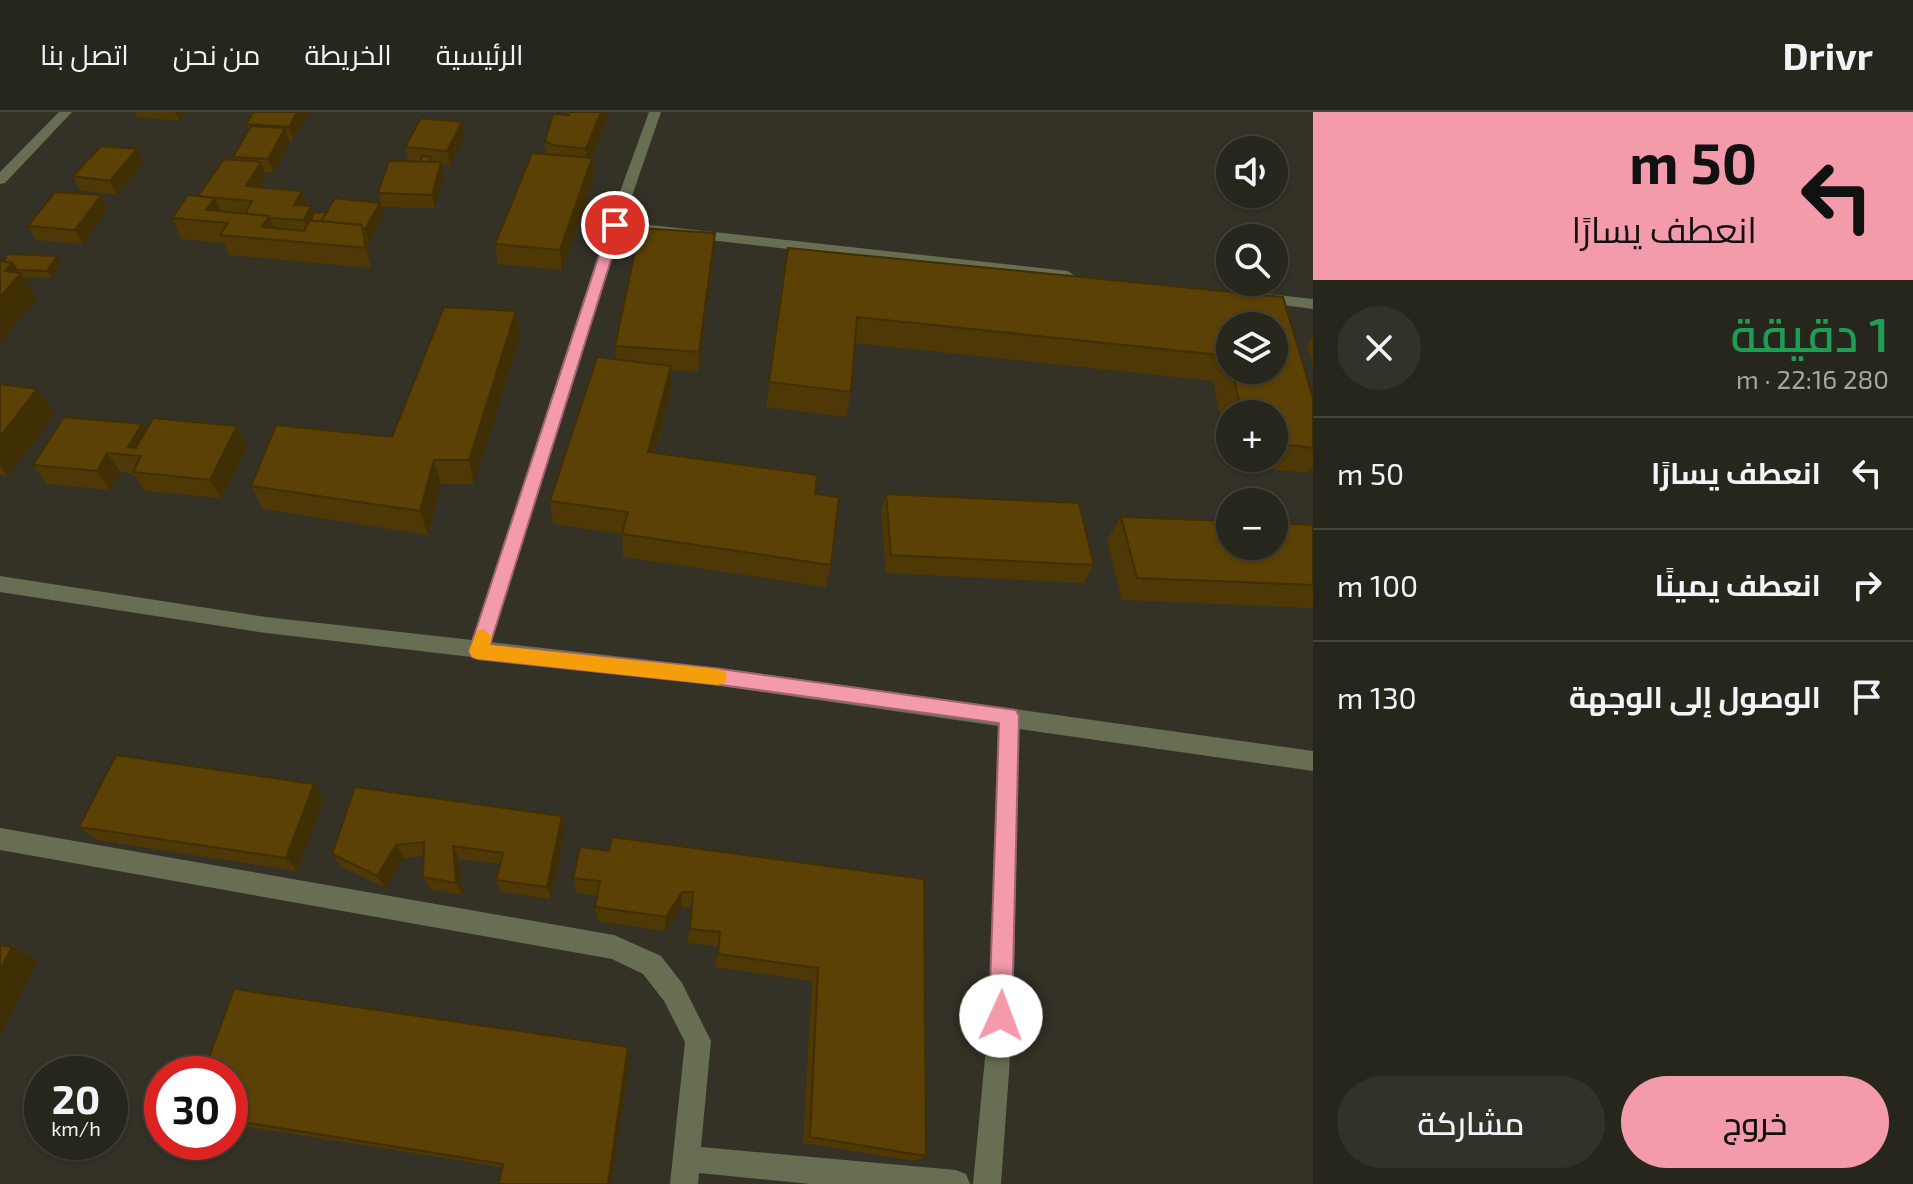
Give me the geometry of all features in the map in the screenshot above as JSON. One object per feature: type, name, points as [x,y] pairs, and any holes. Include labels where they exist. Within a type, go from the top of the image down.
[{"type":"street","points":[[0,180],[66,112]]},
{"type":"street","points":[[478,651],[615,225],[655,112]]},
{"type":"street","points":[[0,154],[23,157]]},
{"type":"street","points":[[615,225],[1091,279]]},
{"type":"street","points":[[1250,297],[1313,304]]},
{"type":"street","points":[[0,584],[266,625],[721,677],[1313,761]]},
{"type":"street","points":[[987,1184],[1001,1016],[1009,716]]},
{"type":"street","points":[[0,839],[614,947],[652,965],[673,992],[698,1041],[686,1171],[956,1184]]},
{"type":"building","points":[[253,112],[297,112],[289,127],[246,124]]},
{"type":"building","points":[[570,112],[601,112],[586,149],[545,141],[553,114],[569,115]]},
{"type":"building","points":[[421,118],[462,122],[447,151],[405,147]]},
{"type":"building","points":[[251,126],[285,128],[268,159],[233,157]]},
{"type":"building","points":[[101,146],[137,149],[110,181],[73,176]]},
{"type":"building","points":[[532,153],[592,158],[560,250],[495,244]]},
{"type":"building","points":[[422,156],[431,157],[429,162],[420,162]]},
{"type":"building","points":[[224,159],[261,162],[246,186],[302,191],[294,205],[311,206],[304,220],[245,214],[252,201],[198,196]]},
{"type":"building","points":[[389,161],[441,162],[432,195],[378,193]]},
{"type":"building","points":[[55,192],[101,195],[75,230],[28,226]]},
{"type":"building","points":[[188,195],[215,198],[206,210],[269,216],[262,227],[304,231],[310,220],[362,225],[366,248],[220,235],[228,223],[172,218]]},
{"type":"building","points":[[335,198],[380,203],[365,229],[362,229],[362,225],[321,221]]},
{"type":"building","points":[[327,212],[321,221],[312,221],[313,213]]},
{"type":"building","points":[[640,228],[715,233],[699,352],[615,346]]},
{"type":"building","points":[[788,248],[1216,290],[1216,296],[1283,297],[1287,312],[1216,312],[1216,355],[857,317],[851,392],[769,382]]},
{"type":"building","points":[[8,254],[57,256],[47,271],[17,270],[12,263],[3,262]]},
{"type":"building","points":[[0,261],[12,263],[5,271],[21,273],[0,297]]},
{"type":"building","points":[[444,307],[516,311],[469,460],[434,460],[420,511],[251,486],[276,425],[392,437]]},
{"type":"building","points":[[1288,314],[1313,398],[1313,448],[1288,445],[1288,400],[1239,400],[1235,384],[1288,384]]},
{"type":"building","points":[[597,357],[671,366],[648,452],[817,475],[815,494],[839,497],[831,565],[622,534],[628,512],[550,501]]},
{"type":"building","points":[[0,384],[37,389],[0,437]]},
{"type":"building","points":[[64,417],[142,424],[128,447],[136,448],[153,418],[237,426],[210,480],[133,472],[141,456],[107,453],[97,471],[33,465]]},
{"type":"building","points":[[886,494],[1079,503],[1094,565],[891,555]]},
{"type":"building","points":[[1121,517],[1216,520],[1216,560],[1288,560],[1288,524],[1313,525],[1313,585],[1137,578]]},
{"type":"building","points":[[116,755],[314,784],[286,858],[79,827]]},
{"type":"building","points":[[355,787],[562,816],[547,887],[496,880],[503,853],[453,846],[456,883],[423,877],[424,842],[396,845],[377,876],[332,854]]},
{"type":"building","points":[[612,837],[924,879],[926,1156],[810,1137],[818,968],[718,954],[720,932],[690,929],[693,892],[682,892],[666,917],[595,907],[600,881],[573,878],[580,847],[609,851]]},
{"type":"building","points":[[0,945],[12,947],[0,970]]},
{"type":"building","points":[[234,989],[628,1047],[608,1184],[499,1184],[503,1164],[248,1123],[248,1056],[210,1056]]},
{"type":"slow traffic","points":[[483,637],[478,651],[718,677]]},
{"type":"route","points":[[615,225],[478,651],[721,677],[1009,716],[1001,1016]]}]
